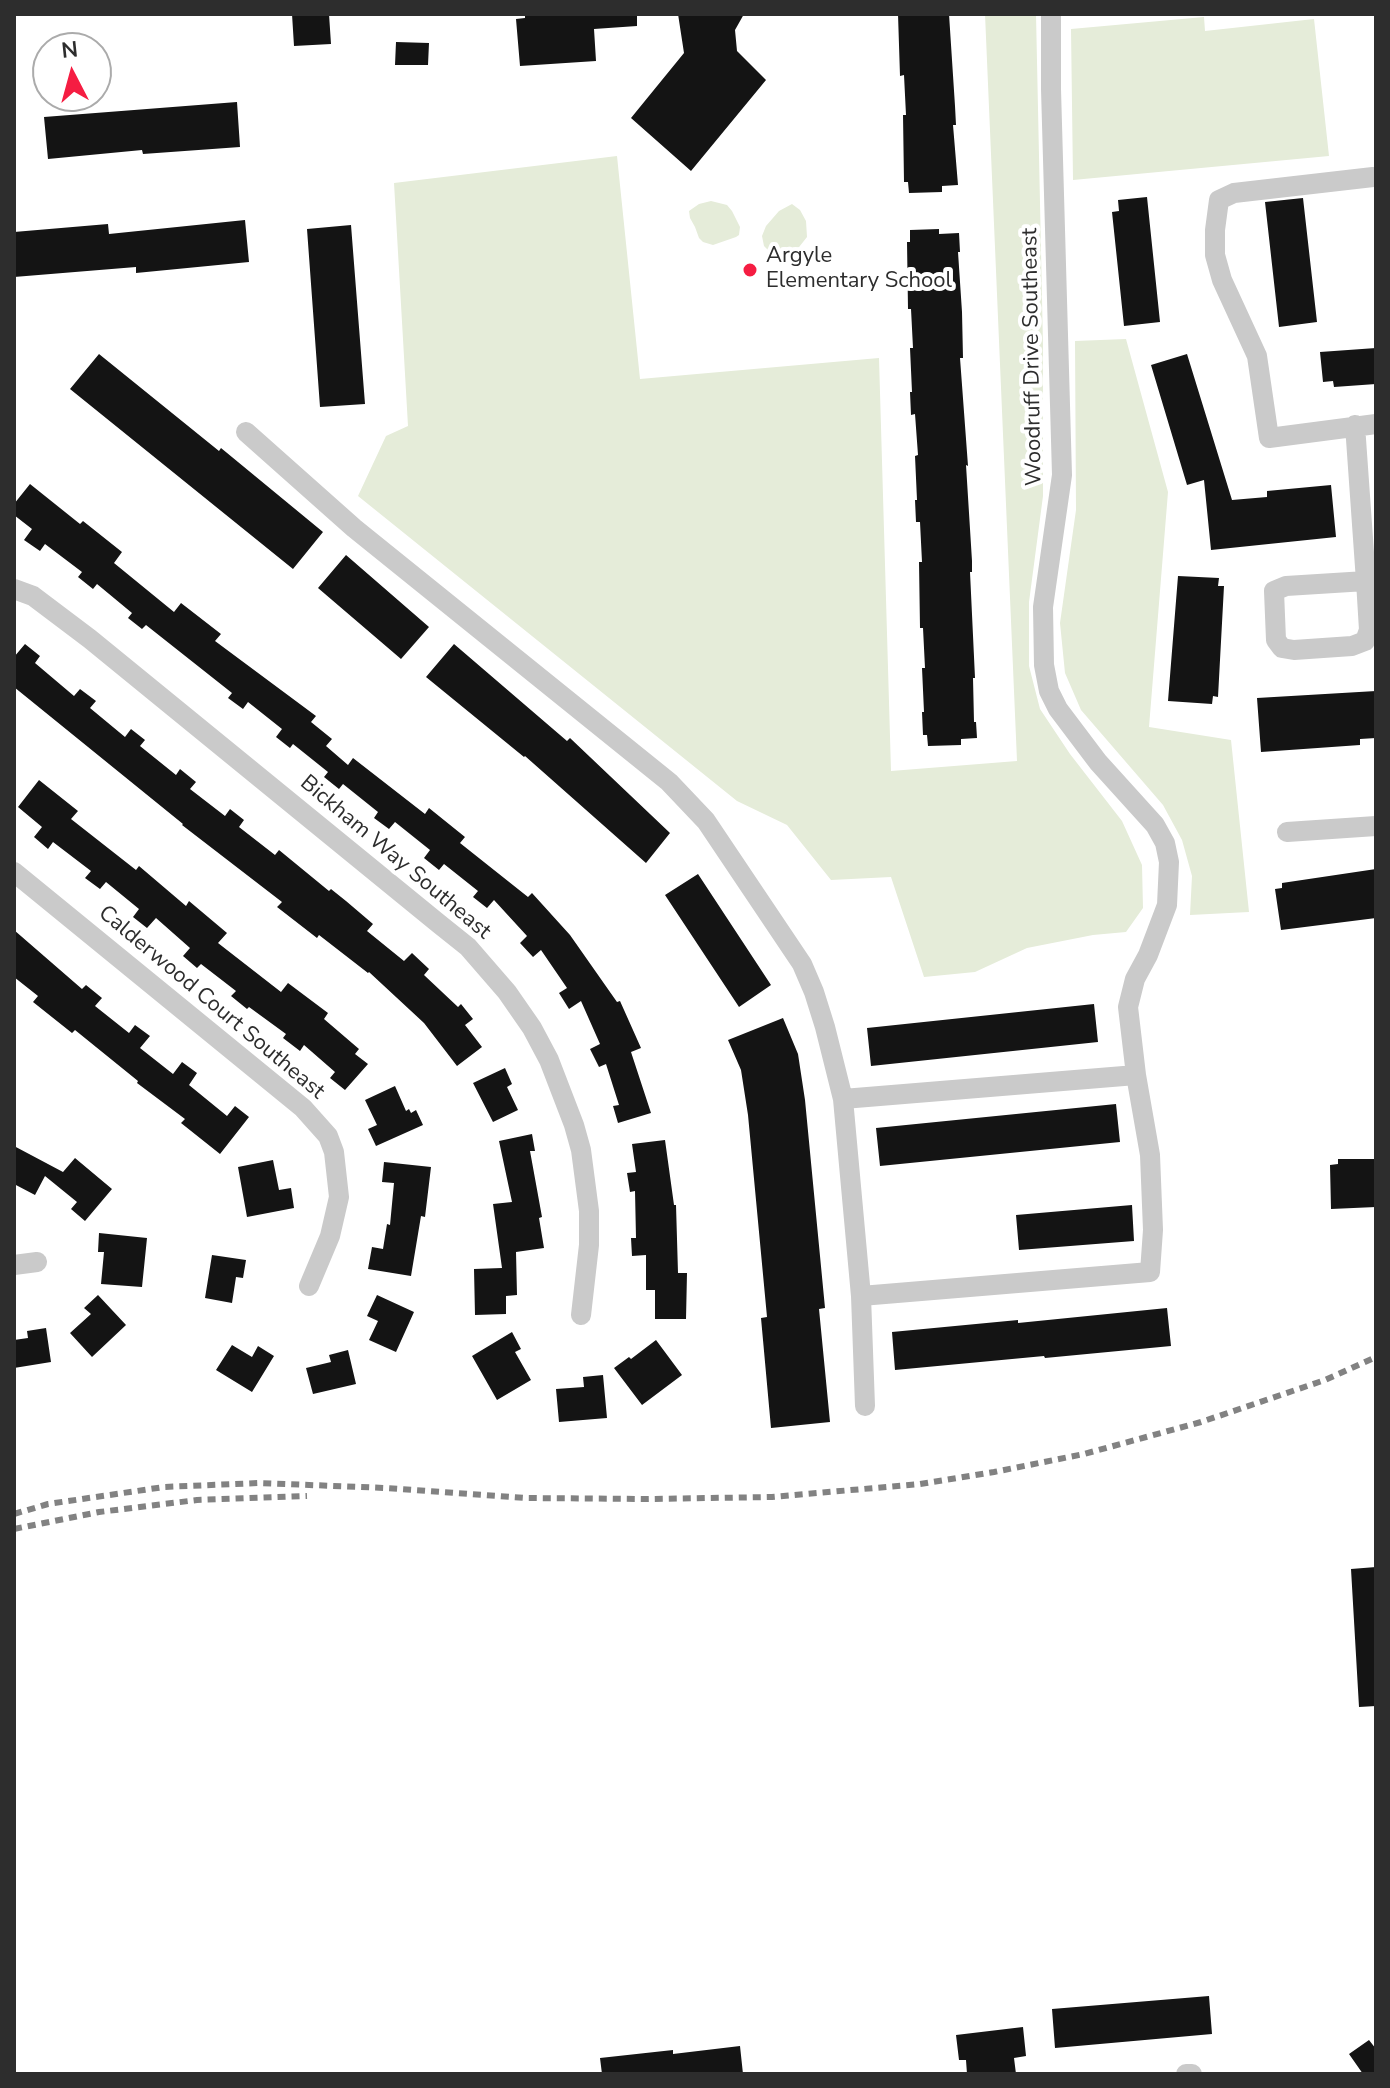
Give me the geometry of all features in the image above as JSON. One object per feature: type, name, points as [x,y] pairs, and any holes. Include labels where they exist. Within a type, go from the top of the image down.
[{"type":"street","name":"Woodruff Drive Southeast","points":[[861,1296],[1150,1272],[1153,1230],[1150,1155],[1128,1007],[1135,979],[1148,955],[1167,905],[1169,862],[1165,843],[1155,825],[1098,762],[1058,709],[1049,691],[1044,665],[1043,607],[1062,475],[1051,14]]},
{"type":"street","points":[[1366,581],[1286,586],[1274,591],[1276,640],[1282,648],[1294,650],[1352,646],[1365,641],[1369,630],[1366,425],[1269,438],[1257,356],[1222,280],[1215,255],[1219,200],[1234,193],[1373,177]]},
{"type":"street","points":[[246,432],[354,528],[689,801],[706,821],[802,964],[825,1027],[843,1099],[861,1296],[865,1406]]},
{"type":"street","name":"Bickham Way Southeast","points":[[14,589],[33,596],[81,631],[468,947],[507,992],[549,1060],[581,1150],[588,1199],[589,1245],[581,1315]]},
{"type":"street","points":[[1287,832],[1376,826]]},
{"type":"street","name":"Calderwood Court Southeast","points":[[14,872],[303,1108],[328,1136],[334,1152],[339,1197],[330,1236],[309,1286]]},
{"type":"street","points":[[843,1099],[1136,1075]]},
{"type":"street","points":[[14,1265],[37,1262]]},
{"type":"green space","points":[[985,14],[1036,14],[1043,496],[1029,602],[1029,666],[1040,709],[1122,821],[1142,865],[1143,908],[1126,932],[1027,948],[975,972],[924,977],[891,877],[831,880],[787,825],[737,801],[358,496],[386,436],[408,426],[394,183],[617,156],[640,379],[879,358],[891,771],[1017,761]]},
{"type":"green space","points":[[1204,17],[1205,31],[1314,19],[1329,156],[1073,180],[1071,29]]},
{"type":"green space","points":[[711,201],[727,205],[740,227],[736,237],[713,245],[699,238],[689,211]]},
{"type":"green space","points":[[792,204],[806,221],[807,237],[792,256],[783,257],[771,253],[764,246],[762,236],[779,211]]},
{"type":"green space","points":[[1126,339],[1168,492],[1149,727],[1231,740],[1249,912],[1190,915],[1192,876],[1182,840],[1163,805],[1081,710],[1065,673],[1060,623],[1076,510],[1075,341]]},
{"type":"building","points":[[292,14],[329,14],[331,44],[294,46]]},
{"type":"building","points":[[525,14],[637,14],[637,26],[594,29],[596,61],[520,66],[516,19],[525,18]]},
{"type":"building","points":[[678,14],[744,14],[735,30],[737,51],[766,80],[691,171],[631,118],[684,53]]},
{"type":"building","points":[[898,14],[949,14],[958,185],[942,186],[942,192],[909,193],[908,182],[904,182],[903,115],[906,115],[904,75],[900,76]]},
{"type":"building","points":[[396,42],[429,43],[428,65],[395,65]]},
{"type":"building","points":[[237,102],[240,147],[143,154],[142,150],[48,159],[44,117]]},
{"type":"building","points":[[1147,197],[1160,322],[1124,326],[1112,212],[1119,211],[1118,200]]},
{"type":"building","points":[[1303,198],[1317,322],[1279,327],[1265,202]]},
{"type":"building","points":[[245,220],[249,262],[136,273],[136,267],[14,277],[14,232],[108,224],[109,234]]},
{"type":"building","points":[[351,225],[365,404],[320,407],[307,229]]},
{"type":"building","points":[[939,229],[939,234],[959,233],[963,358],[960,358],[968,466],[974,722],[977,738],[961,739],[961,745],[928,746],[927,735],[923,735],[922,712],[922,668],[925,668],[923,628],[920,628],[919,562],[922,562],[920,522],[916,522],[915,456],[918,455],[915,414],[911,415],[910,348],[913,348],[911,309],[908,309],[907,242],[910,242],[910,230]]},
{"type":"building","points":[[1376,348],[1376,384],[1334,387],[1333,381],[1323,382],[1320,352]]},
{"type":"building","points":[[99,354],[323,532],[293,569],[70,389]]},
{"type":"building","points":[[1187,354],[1232,500],[1267,497],[1267,491],[1331,485],[1336,537],[1211,550],[1204,480],[1187,485],[1151,365]]},
{"type":"building","points":[[30,484],[80,524],[83,521],[122,552],[114,563],[174,612],[181,603],[221,634],[215,641],[316,716],[311,722],[332,739],[326,746],[348,765],[353,758],[425,814],[429,808],[465,837],[460,843],[528,897],[532,893],[570,935],[617,1002],[620,1001],[641,1048],[631,1052],[651,1113],[618,1123],[613,1106],[619,1105],[606,1064],[599,1067],[590,1049],[600,1044],[581,1001],[569,1009],[559,993],[567,988],[541,950],[533,957],[520,943],[527,936],[494,900],[487,908],[473,897],[478,891],[444,864],[439,870],[424,858],[430,850],[395,822],[389,829],[374,818],[378,812],[343,784],[339,789],[324,777],[328,772],[293,744],[290,748],[276,737],[282,729],[248,702],[243,709],[228,698],[232,693],[146,625],[142,629],[128,618],[132,613],[97,584],[93,589],[78,577],[82,572],[45,544],[40,551],[24,540],[32,529],[14,515],[14,504]]},
{"type":"building","points":[[346,555],[429,627],[401,659],[318,588]]},
{"type":"building","points":[[1178,576],[1219,578],[1218,586],[1224,586],[1218,697],[1213,696],[1212,704],[1168,701]]},
{"type":"building","points":[[25,644],[40,656],[35,663],[74,696],[80,689],[96,701],[90,708],[125,737],[131,729],[145,740],[140,746],[176,775],[180,769],[196,782],[190,789],[225,816],[230,809],[244,820],[239,827],[275,855],[279,850],[346,901],[373,924],[367,931],[404,961],[412,953],[429,969],[424,975],[458,1007],[461,1004],[473,1019],[465,1025],[482,1047],[457,1066],[424,1023],[369,972],[277,907],[282,902],[182,825],[14,687],[14,657]]},
{"type":"building","points":[[454,644],[567,741],[570,738],[670,833],[646,863],[525,756],[426,677]]},
{"type":"building","points":[[1376,691],[1376,738],[1360,739],[1360,745],[1261,752],[1257,698]]},
{"type":"building","points":[[39,780],[78,811],[71,819],[136,870],[139,866],[186,906],[189,901],[227,933],[218,943],[281,992],[288,983],[328,1013],[324,1019],[359,1049],[355,1054],[368,1064],[345,1090],[330,1078],[335,1072],[304,1045],[300,1051],[283,1038],[286,1034],[231,996],[236,991],[201,964],[197,968],[183,956],[190,948],[156,918],[147,928],[133,917],[139,909],[106,882],[100,889],[85,878],[91,871],[53,842],[48,849],[34,837],[42,827],[18,807]]},
{"type":"building","points":[[1376,869],[1376,918],[1281,930],[1275,889],[1282,888],[1282,883]]},
{"type":"building","points":[[698,874],[771,985],[739,1007],[665,895]]},
{"type":"building","points":[[14,930],[82,989],[86,985],[102,998],[95,1006],[129,1033],[135,1025],[150,1036],[140,1048],[173,1074],[182,1062],[197,1073],[189,1085],[227,1116],[235,1106],[249,1117],[220,1154],[181,1123],[185,1119],[75,1030],[72,1033],[33,1002],[38,996],[14,977]]},
{"type":"building","points":[[1094,1004],[1098,1042],[871,1066],[867,1028]]},
{"type":"building","points":[[783,1018],[798,1054],[805,1100],[825,1308],[819,1309],[830,1422],[771,1428],[761,1318],[767,1317],[748,1115],[741,1070],[728,1040]]},
{"type":"building","points":[[505,1068],[512,1084],[507,1087],[518,1110],[493,1122],[473,1083]]},
{"type":"building","points":[[395,1086],[406,1111],[409,1109],[411,1113],[416,1110],[423,1125],[376,1146],[368,1129],[377,1125],[365,1100]]},
{"type":"building","points":[[1116,1104],[1120,1142],[880,1166],[876,1128]]},
{"type":"building","points":[[532,1134],[535,1151],[530,1151],[542,1217],[539,1218],[544,1248],[516,1252],[517,1295],[506,1296],[506,1314],[475,1315],[474,1269],[502,1268],[493,1204],[512,1202],[499,1141]]},
{"type":"building","points":[[665,1140],[676,1205],[678,1273],[687,1273],[686,1319],[655,1319],[655,1290],[646,1290],[646,1255],[632,1256],[631,1238],[636,1238],[635,1191],[630,1192],[627,1173],[636,1172],[632,1144]]},
{"type":"building","points":[[14,1146],[63,1172],[75,1158],[112,1189],[85,1221],[71,1209],[77,1202],[45,1176],[35,1195],[14,1184]]},
{"type":"building","points":[[1338,1159],[1376,1159],[1376,1207],[1331,1209],[1330,1165],[1338,1164]]},
{"type":"building","points":[[273,1160],[279,1190],[291,1188],[294,1208],[247,1217],[238,1167]]},
{"type":"building","points":[[384,1162],[431,1167],[425,1217],[421,1216],[411,1276],[368,1269],[372,1247],[383,1249],[387,1224],[390,1225],[394,1183],[382,1182]]},
{"type":"building","points":[[1132,1205],[1134,1241],[1019,1250],[1016,1215]]},
{"type":"building","points":[[99,1233],[147,1238],[142,1287],[101,1284],[104,1252],[98,1252]]},
{"type":"building","points":[[212,1255],[246,1260],[243,1278],[236,1277],[232,1303],[205,1298]]},
{"type":"building","points":[[98,1295],[126,1325],[92,1357],[70,1333],[91,1314],[84,1308]]},
{"type":"building","points":[[377,1295],[414,1312],[396,1352],[369,1340],[378,1321],[367,1316]]},
{"type":"building","points":[[1167,1308],[1171,1346],[895,1370],[892,1332]]},
{"type":"building","points":[[46,1328],[51,1362],[14,1368],[14,1340],[28,1338],[27,1331]]},
{"type":"building","points":[[512,1332],[521,1349],[515,1352],[531,1380],[497,1400],[472,1356]]},
{"type":"building","points":[[656,1340],[682,1375],[642,1405],[614,1368]]},
{"type":"building","points":[[232,1345],[252,1357],[258,1346],[274,1356],[252,1392],[216,1370]]},
{"type":"building","points":[[348,1350],[356,1384],[313,1394],[306,1368],[331,1362],[329,1355]]},
{"type":"building","points":[[603,1375],[607,1418],[559,1422],[556,1389],[584,1387],[583,1377]]},
{"type":"building","points":[[1376,1567],[1376,1706],[1359,1707],[1351,1569]]},
{"type":"building","points":[[1209,1996],[1212,2034],[1055,2048],[1052,2009]]},
{"type":"building","points":[[1023,2027],[1026,2056],[1014,2058],[1016,2074],[967,2074],[966,2060],[959,2060],[956,2035]]},
{"type":"building","points":[[1369,2040],[1376,2049],[1376,2074],[1363,2074],[1349,2054]]},
{"type":"building","points":[[740,2046],[743,2074],[602,2074],[600,2058]]},
{"type":"railway","points":[[14,1514],[48,1504],[164,1487],[259,1483],[527,1498],[648,1499],[772,1497],[920,1484],[1084,1454],[1201,1422],[1325,1380],[1376,1357]]},
{"type":"railway","points":[[14,1529],[99,1512],[197,1500],[307,1496]]},
{"type":"place","name":"Argyle Elementary School","points":[[750,270]]}]
